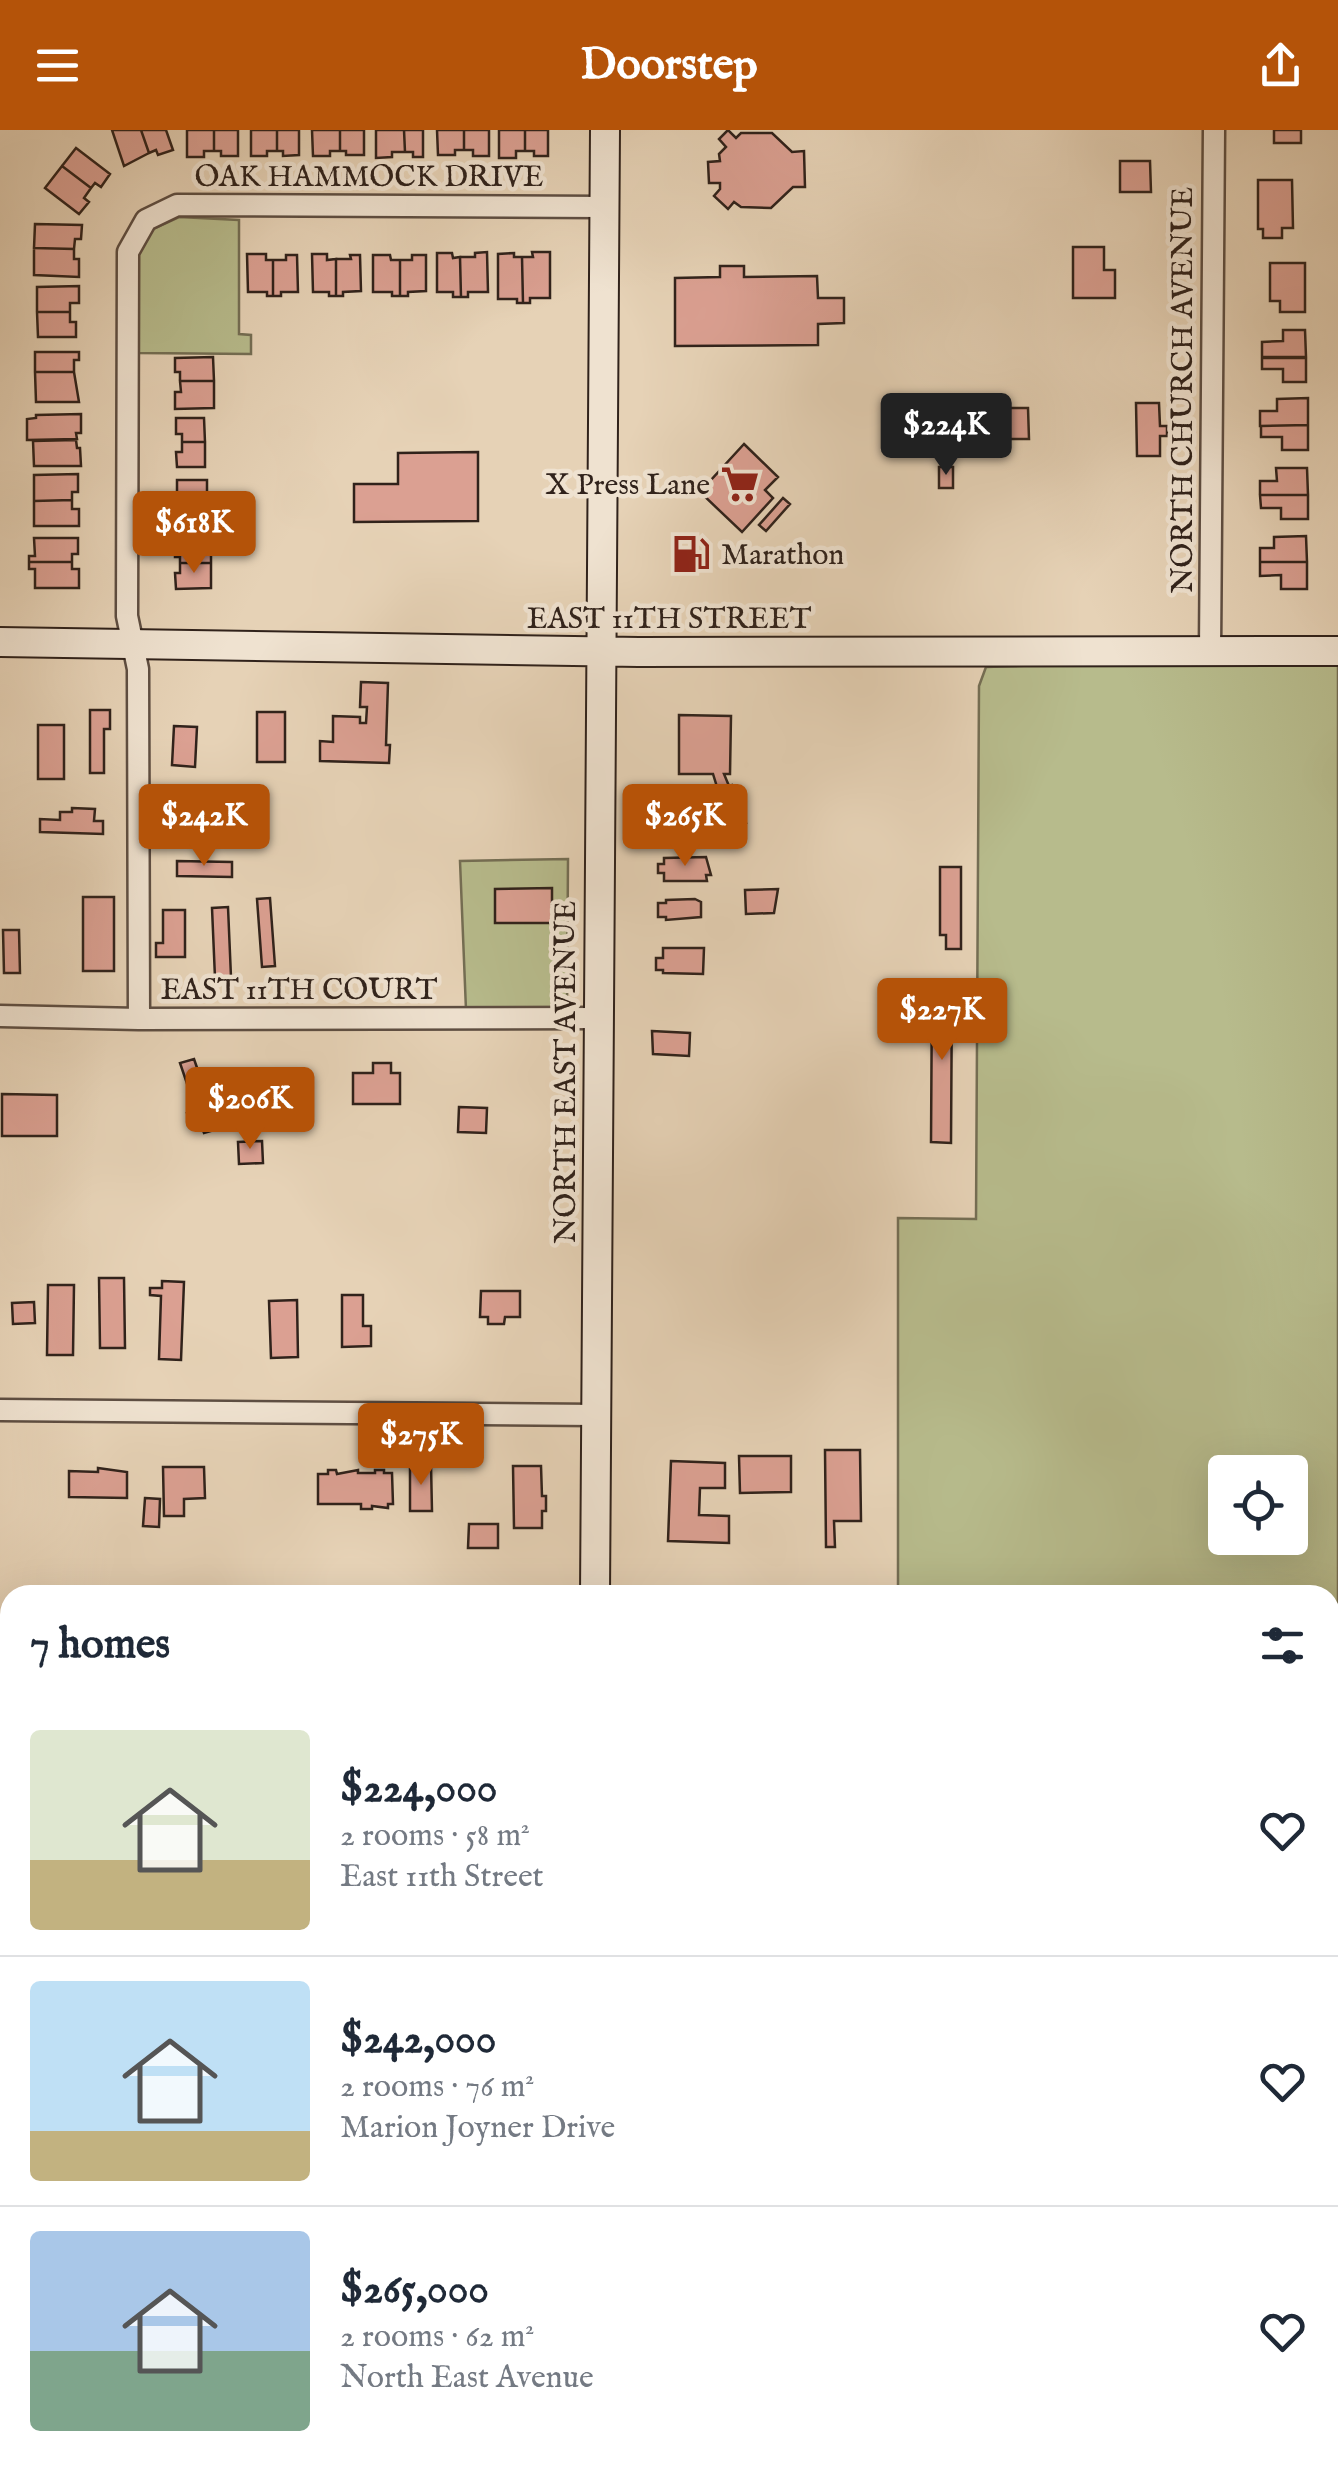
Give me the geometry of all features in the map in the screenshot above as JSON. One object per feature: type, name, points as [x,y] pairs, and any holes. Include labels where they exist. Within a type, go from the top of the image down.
[{"type":"main road","name":"NORTH EAST AVENUE","points":[[595,1585],[605,130]]},
{"type":"main road","name":"EAST 11TH STREET","points":[[0,642],[602,651],[1338,651]]},
{"type":"street","name":"NORTH CHURCH AVENUE","points":[[1210,650],[1214,130]]},
{"type":"street","name":"OAK HAMMOCK DRIVE","points":[[138,1019],[138,669],[127,616],[128,252],[146,220],[177,205],[604,207]]},
{"type":"street","name":"EAST 11TH COURT","points":[[0,1016],[598,1018]]},
{"type":"street","points":[[0,1410],[596,1415]]},
{"type":"green space","points":[[179,217],[239,220],[239,334],[251,335],[251,354],[138,353],[138,255],[153,229]]},
{"type":"green space","points":[[1338,665],[1338,1585],[898,1585],[898,1218],[976,1219],[979,686],[986,667]]},
{"type":"green space","points":[[568,859],[567,1009],[466,1010],[460,861]]},
{"type":"building","points":[[112,130],[141,130],[149,153],[124,166]]},
{"type":"building","points":[[141,130],[166,130],[173,150],[158,155],[156,150],[149,153]]},
{"type":"building","points":[[187,130],[214,130],[214,151],[204,151],[204,157],[187,157]]},
{"type":"building","points":[[214,130],[238,130],[238,156],[221,156],[221,151],[214,151]]},
{"type":"building","points":[[251,130],[277,130],[277,151],[267,151],[267,156],[251,156]]},
{"type":"building","points":[[277,130],[299,130],[299,155],[283,156],[283,151],[277,151]]},
{"type":"building","points":[[312,130],[340,130],[340,151],[330,151],[330,156],[313,156]]},
{"type":"building","points":[[340,130],[364,130],[364,155],[340,151]]},
{"type":"building","points":[[376,130],[404,130],[405,152],[376,158]]},
{"type":"building","points":[[404,130],[423,130],[423,157],[405,152]]},
{"type":"building","points":[[437,130],[464,130],[464,150],[455,150],[455,155],[438,155]]},
{"type":"building","points":[[464,130],[489,130],[489,156],[473,156],[473,150],[464,150]]},
{"type":"building","points":[[499,130],[525,130],[525,151],[516,151],[516,158],[499,158]]},
{"type":"building","points":[[525,130],[548,130],[548,156],[525,151]]},
{"type":"building","points":[[728,130],[736,138],[741,133],[772,133],[792,152],[804,151],[805,187],[793,187],[771,208],[741,207],[734,202],[728,209],[714,196],[720,183],[709,183],[708,162],[720,161],[719,154],[726,147],[719,139]]},
{"type":"building","points":[[1274,130],[1301,130],[1301,143],[1274,143]]},
{"type":"building","points":[[76,148],[110,174],[101,187],[95,183],[91,188],[62,166]]},
{"type":"building","points":[[1120,161],[1150,161],[1151,192],[1120,192]]},
{"type":"building","points":[[62,166],[91,188],[84,198],[89,202],[79,214],[45,188]]},
{"type":"building","points":[[1258,180],[1292,180],[1293,228],[1282,228],[1282,238],[1263,238],[1263,229],[1258,229]]},
{"type":"building","points":[[35,224],[82,225],[81,239],[75,239],[74,249],[34,248]]},
{"type":"building","points":[[1073,247],[1104,247],[1104,270],[1115,270],[1115,298],[1073,298]]},
{"type":"building","points":[[34,248],[74,249],[74,259],[79,259],[79,277],[34,275]]},
{"type":"building","points":[[487,252],[488,292],[468,292],[468,297],[461,297],[460,257]]},
{"type":"building","points":[[532,252],[550,252],[550,298],[530,298],[530,303],[523,303],[522,257],[533,257]]},
{"type":"building","points":[[437,253],[460,257],[461,297],[453,297],[453,292],[437,292]]},
{"type":"building","points":[[514,253],[514,257],[522,257],[523,303],[517,303],[517,299],[498,299],[498,254]]},
{"type":"building","points":[[247,254],[266,254],[266,260],[273,260],[273,296],[267,296],[267,292],[248,292]]},
{"type":"building","points":[[312,254],[327,254],[327,260],[336,259],[336,296],[313,292]]},
{"type":"building","points":[[286,255],[297,255],[298,292],[273,296],[273,260],[286,260]]},
{"type":"building","points":[[350,255],[360,255],[361,291],[336,296],[336,259],[351,259]]},
{"type":"building","points":[[373,255],[390,255],[391,260],[400,260],[400,296],[373,292]]},
{"type":"building","points":[[412,255],[426,255],[426,291],[400,296],[400,260],[412,260]]},
{"type":"building","points":[[1270,263],[1305,263],[1305,312],[1280,312],[1280,301],[1270,301]]},
{"type":"building","points":[[720,266],[744,266],[744,277],[817,276],[818,298],[844,298],[844,323],[818,324],[818,345],[675,346],[675,278],[720,277]]},
{"type":"building","points":[[79,286],[79,303],[70,303],[70,312],[37,312],[37,287]]},
{"type":"building","points":[[37,312],[70,312],[70,322],[76,322],[76,337],[38,337]]},
{"type":"building","points":[[1283,330],[1305,330],[1306,357],[1262,357],[1262,342],[1283,341]]},
{"type":"building","points":[[35,352],[79,352],[79,360],[74,360],[74,372],[35,372]]},
{"type":"building","points":[[213,357],[214,381],[180,381],[180,372],[175,372],[175,358]]},
{"type":"building","points":[[1262,358],[1306,358],[1306,382],[1283,382],[1283,369],[1262,369]]},
{"type":"building","points":[[35,372],[74,372],[79,402],[36,402]]},
{"type":"building","points":[[180,381],[214,381],[214,408],[175,409]]},
{"type":"building","points":[[1308,398],[1308,425],[1260,426],[1260,411],[1277,411],[1277,399]]},
{"type":"building","points":[[1136,403],[1159,403],[1160,426],[1167,426],[1167,436],[1160,436],[1160,456],[1137,456]]},
{"type":"building","points":[[979,408],[1028,408],[1029,439],[992,439],[992,452],[980,452]]},
{"type":"building","points":[[81,414],[81,433],[76,433],[77,439],[27,440],[27,419],[36,415]]},
{"type":"building","points":[[176,418],[204,418],[205,442],[182,442],[182,434],[176,434]]},
{"type":"building","points":[[1308,425],[1308,450],[1282,450],[1282,437],[1261,437],[1261,426]]},
{"type":"building","points":[[76,440],[81,466],[34,466],[33,441]]},
{"type":"building","points":[[182,442],[205,442],[205,467],[177,467],[176,452],[182,452]]},
{"type":"building","name":"X Press Lane","points":[[744,444],[778,477],[765,490],[773,498],[742,532],[700,492]]},
{"type":"building","points":[[478,452],[478,521],[354,522],[354,484],[398,484],[398,453]]},
{"type":"building","points":[[939,467],[953,467],[953,488],[939,488]]},
{"type":"building","points":[[1276,468],[1307,468],[1308,495],[1260,495],[1260,481],[1277,481]]},
{"type":"building","points":[[78,474],[78,492],[72,492],[72,500],[34,501],[34,475]]},
{"type":"building","points":[[177,480],[207,480],[207,503],[182,503],[182,495],[177,495]]},
{"type":"building","points":[[1260,495],[1308,495],[1308,519],[1281,519],[1281,508],[1261,508]]},
{"type":"building","points":[[783,498],[790,504],[766,531],[759,525]]},
{"type":"building","points":[[72,500],[72,509],[79,509],[79,526],[34,526],[34,501]]},
{"type":"building","points":[[182,503],[207,503],[208,528],[177,528],[177,512],[182,512]]},
{"type":"building","points":[[1306,536],[1307,562],[1260,562],[1260,548],[1274,548],[1274,537]]},
{"type":"building","points":[[34,538],[78,538],[78,554],[72,554],[72,562],[29,562],[29,556],[35,556]]},
{"type":"building","points":[[175,540],[211,540],[211,563],[180,563],[180,557],[175,557]]},
{"type":"building","points":[[29,562],[72,562],[72,569],[79,569],[79,588],[35,588],[35,569],[29,569]]},
{"type":"building","points":[[1260,562],[1307,562],[1307,589],[1281,589],[1281,575],[1260,576]]},
{"type":"building","points":[[180,563],[211,563],[211,588],[176,589],[175,573],[180,573]]},
{"type":"building","points":[[361,682],[388,683],[389,763],[320,761],[320,741],[333,742],[333,716],[360,717],[360,723],[366,723],[367,707],[360,707]]},
{"type":"building","points":[[90,710],[110,710],[110,729],[104,729],[104,773],[90,773]]},
{"type":"building","points":[[257,712],[285,712],[285,762],[257,762]]},
{"type":"building","points":[[679,715],[731,716],[730,774],[724,774],[746,823],[730,829],[713,774],[679,774]]},
{"type":"building","points":[[38,725],[64,725],[64,779],[38,779]]},
{"type":"building","points":[[174,726],[197,727],[195,767],[172,765]]},
{"type":"building","points":[[72,808],[95,809],[94,821],[103,821],[103,834],[40,832],[40,819],[60,820],[60,812],[72,812]]},
{"type":"building","points":[[181,822],[238,823],[237,835],[181,834]]},
{"type":"building","points":[[706,857],[711,875],[706,875],[707,881],[664,881],[664,873],[658,873],[658,864],[664,864],[664,858]]},
{"type":"building","points":[[177,861],[232,862],[232,877],[177,876]]},
{"type":"building","points":[[940,867],[961,867],[961,949],[946,949],[946,935],[940,935]]},
{"type":"building","points":[[552,888],[552,923],[495,923],[495,889]]},
{"type":"building","points":[[778,889],[774,913],[746,914],[745,890]]},
{"type":"building","points":[[83,897],[114,897],[114,971],[83,971]]},
{"type":"building","points":[[270,898],[275,966],[262,967],[257,899]]},
{"type":"building","points":[[695,899],[701,902],[701,917],[658,917],[658,903]]},
{"type":"building","points":[[228,907],[231,977],[215,978],[212,908]]},
{"type":"building","points":[[163,910],[185,910],[185,957],[156,957],[156,943],[163,943]]},
{"type":"building","points":[[3,930],[19,930],[20,973],[4,973]]},
{"type":"building","points":[[663,948],[704,948],[703,974],[656,970],[656,958],[663,958]]},
{"type":"building","points":[[932,984],[952,984],[951,1143],[931,1142]]},
{"type":"building","points":[[652,1031],[690,1033],[689,1056],[653,1054]]},
{"type":"building","points":[[194,1059],[218,1129],[204,1133],[200,1122],[191,1125],[187,1113],[196,1110],[180,1063]]},
{"type":"building","points":[[373,1063],[391,1063],[391,1073],[400,1073],[400,1104],[353,1104],[353,1073],[373,1073]]},
{"type":"building","points":[[2,1094],[57,1095],[57,1136],[2,1136]]},
{"type":"building","points":[[277,1094],[283,1094],[283,1101],[295,1101],[295,1127],[249,1128],[249,1098],[277,1098]]},
{"type":"building","points":[[459,1107],[487,1108],[486,1133],[458,1132]]},
{"type":"building","points":[[262,1141],[263,1163],[239,1164],[238,1142]]},
{"type":"building","points":[[99,1278],[124,1278],[125,1348],[100,1348]]},
{"type":"building","points":[[162,1281],[184,1282],[181,1360],[159,1359],[161,1296],[150,1295],[150,1288],[162,1288]]},
{"type":"building","points":[[48,1285],[74,1285],[73,1355],[47,1355]]},
{"type":"building","points":[[481,1291],[520,1291],[520,1317],[505,1317],[504,1324],[488,1324],[488,1317],[480,1317]]},
{"type":"building","points":[[342,1295],[363,1295],[363,1326],[371,1326],[371,1346],[342,1347]]},
{"type":"building","points":[[297,1300],[298,1357],[271,1358],[269,1301]]},
{"type":"building","points":[[34,1302],[35,1323],[13,1324],[12,1303]]},
{"type":"building","points":[[825,1450],[860,1450],[861,1521],[834,1521],[835,1547],[826,1547]]},
{"type":"building","points":[[739,1456],[791,1456],[791,1492],[740,1493]]},
{"type":"building","points":[[671,1461],[725,1463],[725,1488],[700,1488],[699,1515],[729,1516],[729,1543],[668,1541]]},
{"type":"building","points":[[410,1465],[431,1465],[432,1511],[410,1511]]},
{"type":"building","points":[[513,1466],[541,1466],[542,1496],[546,1496],[542,1528],[514,1528]]},
{"type":"building","points":[[163,1467],[204,1467],[205,1498],[184,1499],[184,1516],[164,1516]]},
{"type":"building","points":[[98,1468],[127,1472],[127,1498],[69,1497],[69,1471],[98,1472]]},
{"type":"building","points":[[328,1470],[336,1470],[337,1474],[358,1470],[392,1473],[393,1504],[388,1504],[388,1508],[361,1509],[361,1504],[318,1504],[318,1474],[328,1474]]},
{"type":"building","points":[[145,1498],[160,1499],[159,1527],[143,1526]]},
{"type":"building","points":[[469,1524],[498,1524],[498,1548],[468,1548]]},
{"type":"place","name":"X Press Lane","points":[[740,484]]},
{"type":"place","name":"Marathon","points":[[691,554]]}]
